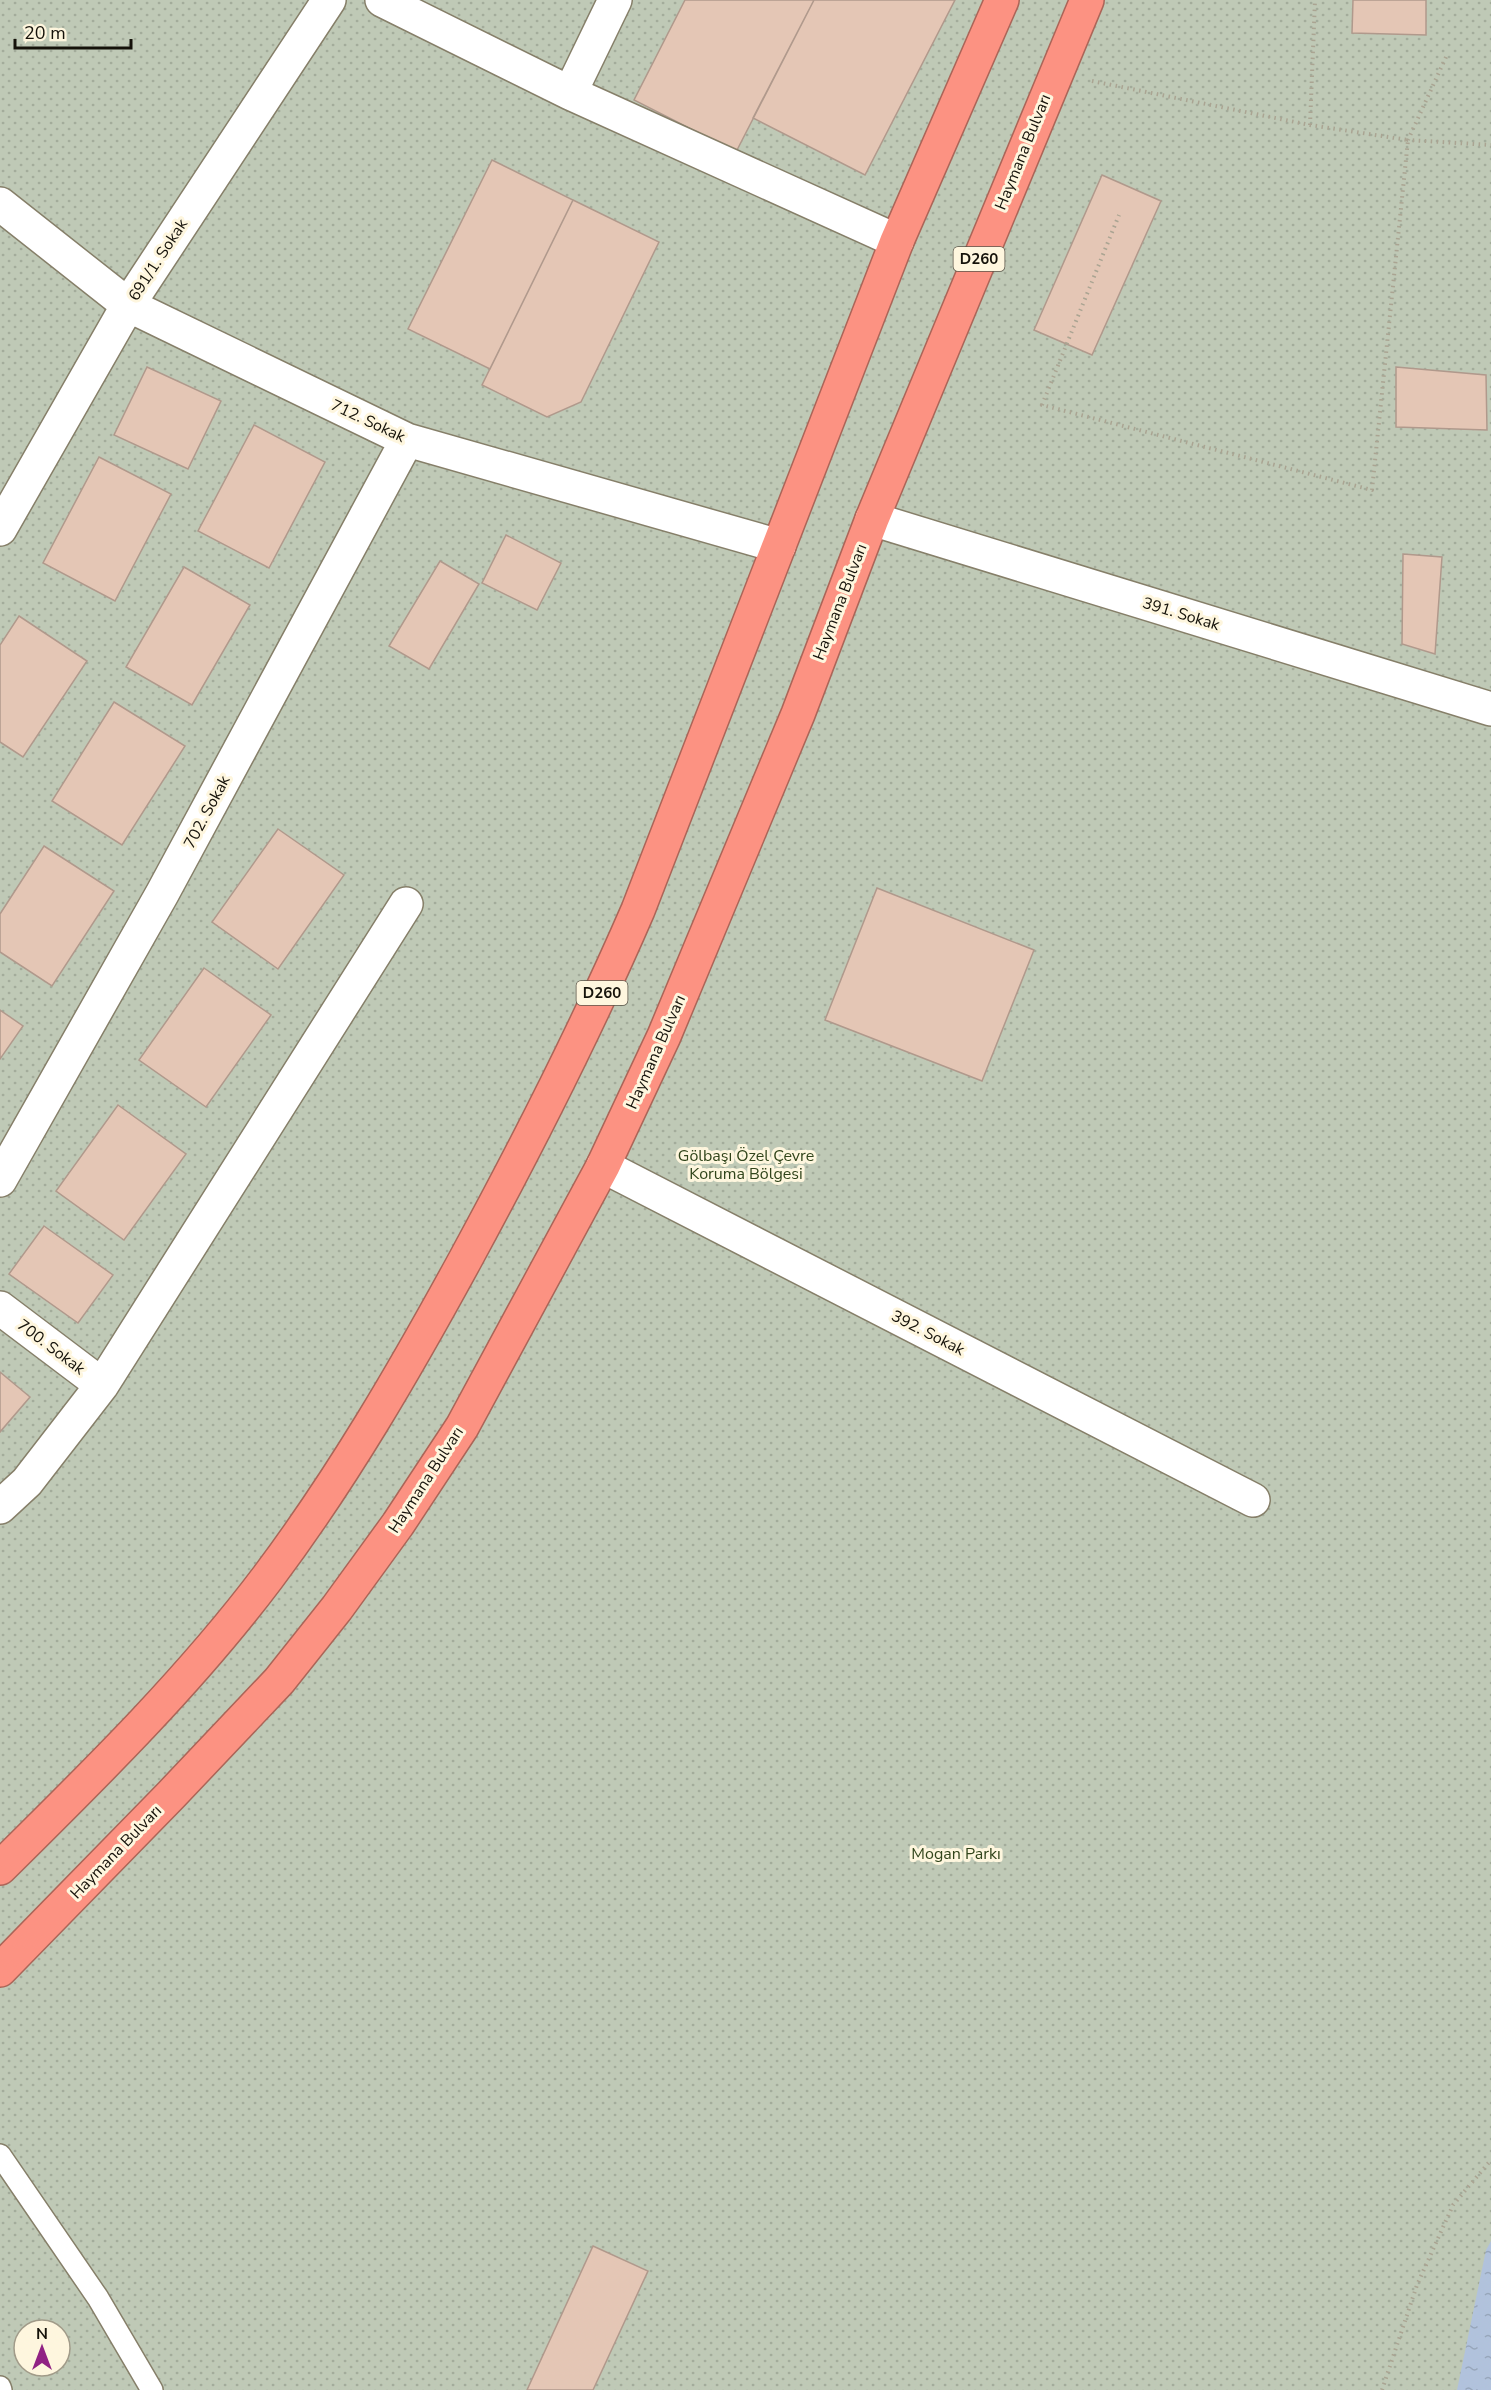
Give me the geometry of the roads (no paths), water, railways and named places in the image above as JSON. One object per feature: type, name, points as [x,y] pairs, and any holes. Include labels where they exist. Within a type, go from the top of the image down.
[{"type":"highway","name":"D260","points":[[0,1868],[112,1757],[214,1642],[267,1578],[333,1486],[400,1379],[522,1156],[608,979],[638,910],[897,242],[1002,0]]},
{"type":"highway","name":"Haymana Bulvarı","points":[[0,1970],[279,1682],[337,1608],[398,1524],[462,1427],[603,1166],[664,1036],[798,714],[872,519],[1087,0]]},
{"type":"street","name":"691/1. Sokak","points":[[0,529],[128,305],[328,0]]},
{"type":"street","points":[[382,0],[570,93],[897,242]]},
{"type":"street","points":[[570,93],[615,0]]},
{"type":"street","name":"712. Sokak","points":[[0,204],[128,305],[407,440],[779,546]]},
{"type":"street","name":"702. Sokak","points":[[0,1180],[162,894],[407,440]]},
{"type":"street","name":"391. Sokak","points":[[872,519],[1491,709]]},
{"type":"street","points":[[0,1507],[27,1482],[102,1385],[406,904]]},
{"type":"street","name":"392. Sokak","points":[[603,1166],[1253,1500]]},
{"type":"street","name":"700. Sokak","points":[[0,1308],[102,1385]]},
{"type":"lane","points":[[0,2156],[98,2298],[152,2390]]},
{"type":"water","points":[[1491,2241],[1491,2390],[1457,2390],[1486,2250]]},
{"type":"park label","name":"Gölbaşı Özel Çevre Koruma Bölgesi","points":[[746,1165]]},
{"type":"park label","name":"Mogan Parkı","points":[[956,1854]]}]
